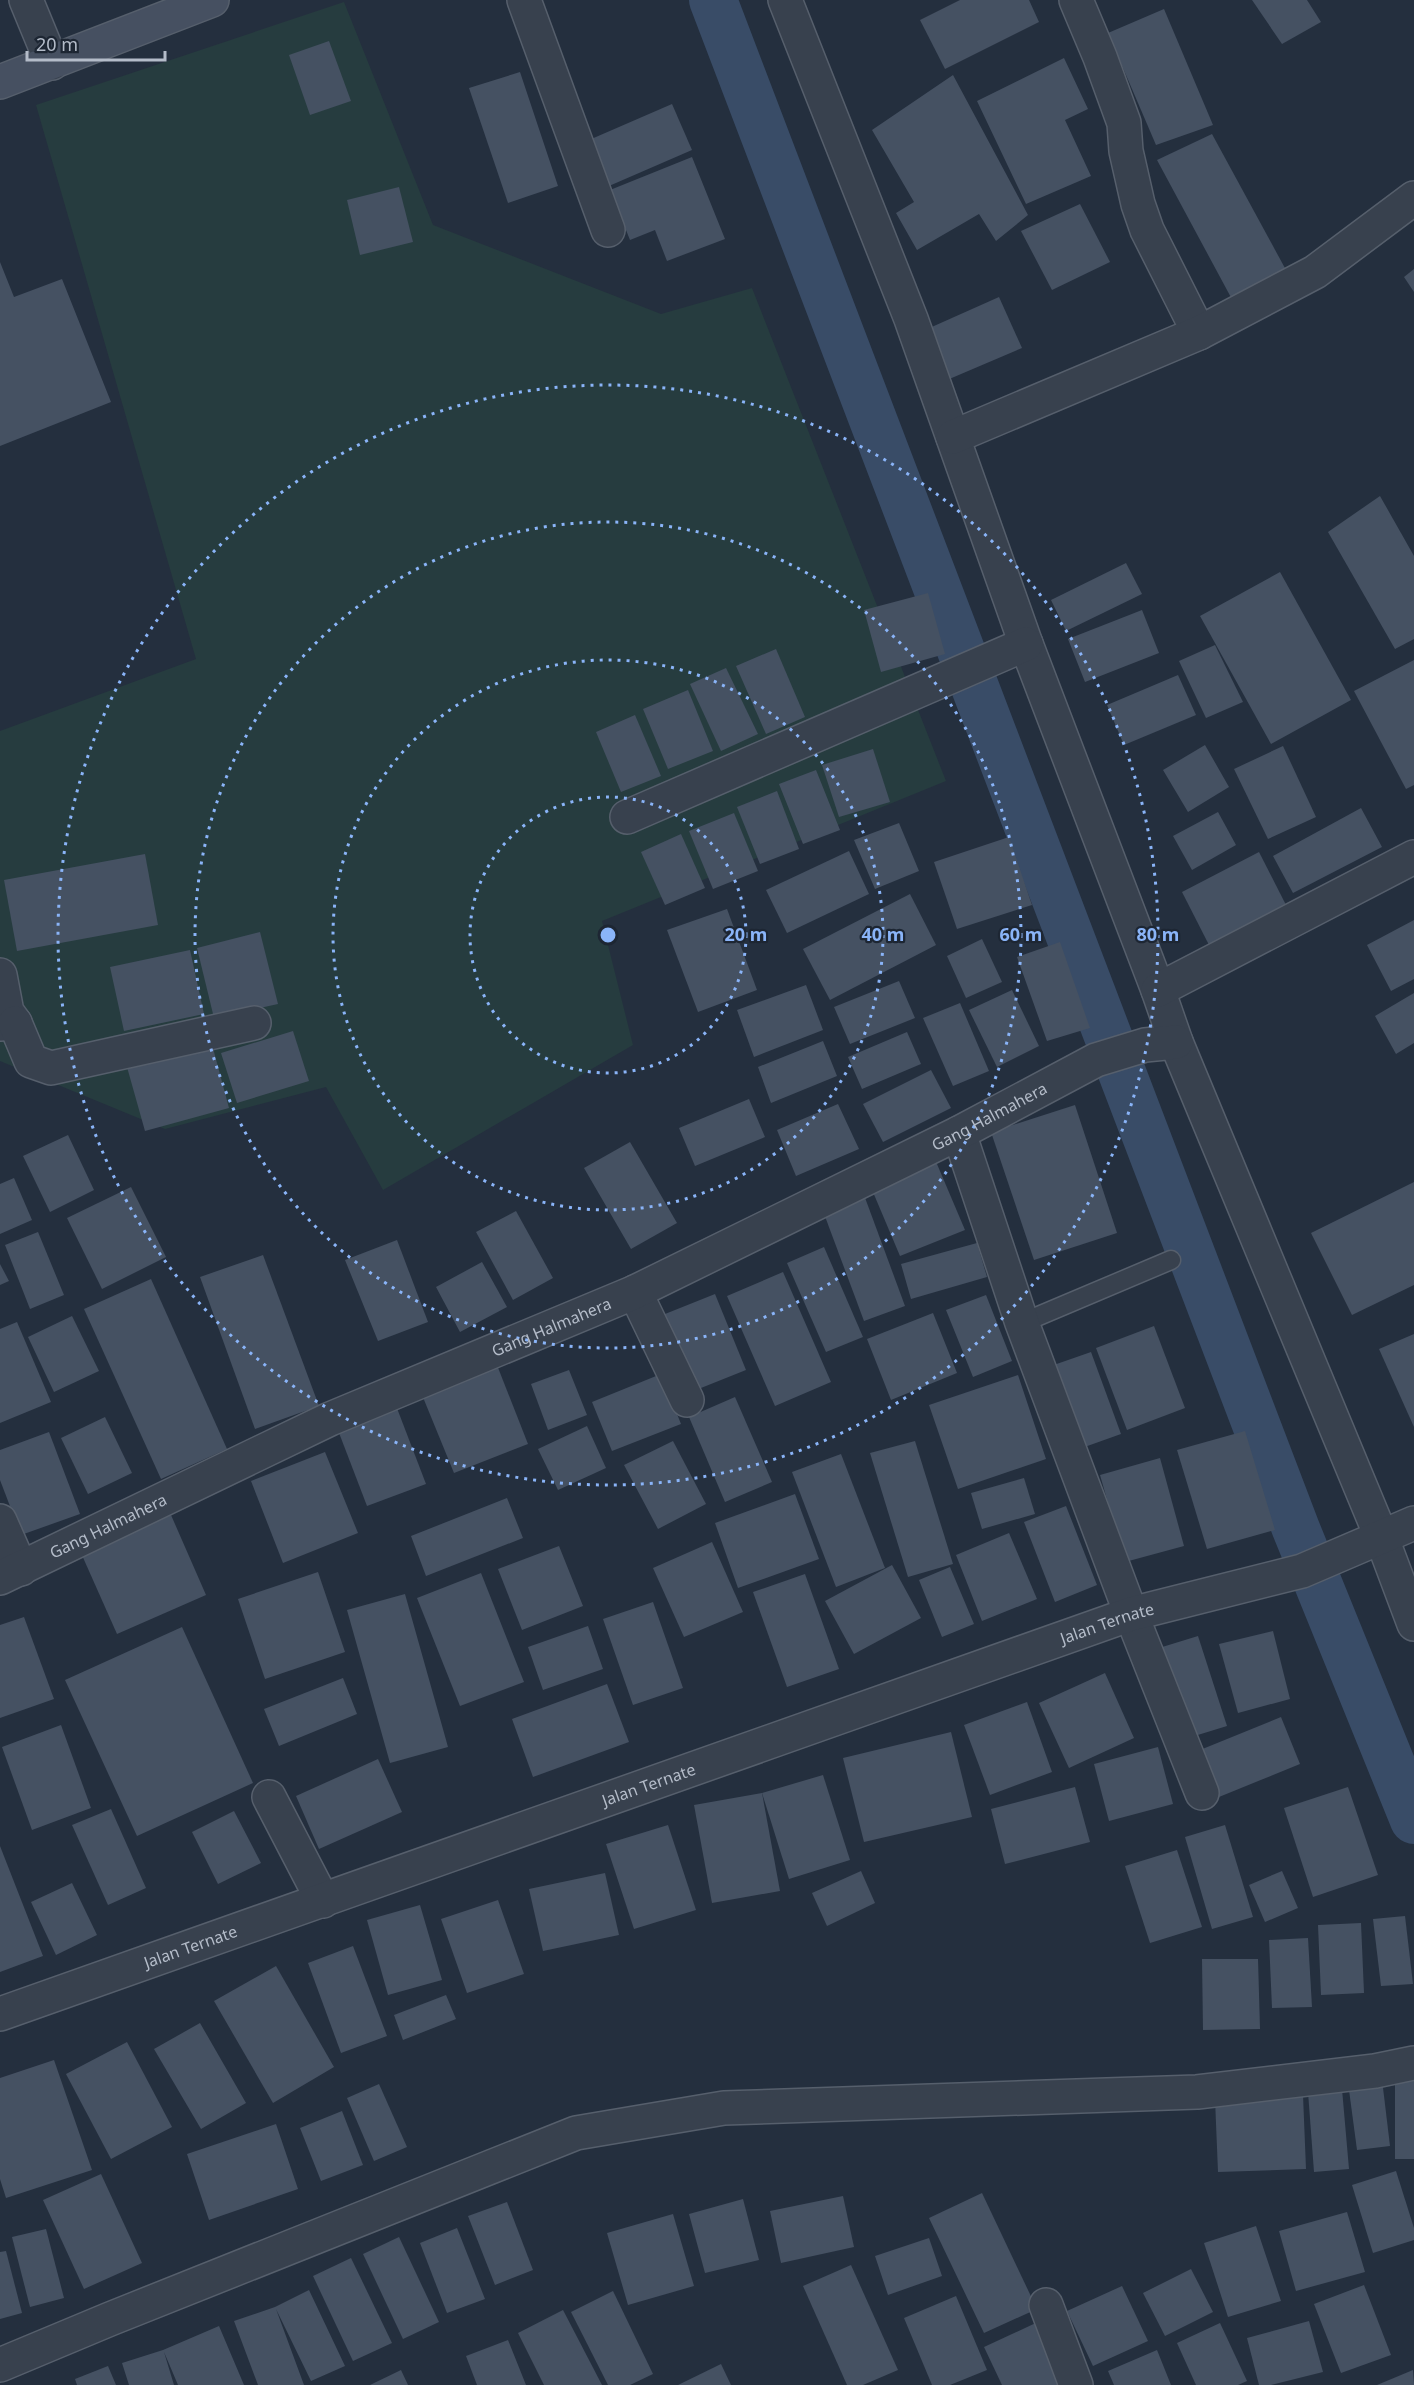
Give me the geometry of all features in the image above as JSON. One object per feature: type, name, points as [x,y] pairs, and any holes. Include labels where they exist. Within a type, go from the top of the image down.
[{"type":"street","points":[[26,0],[52,63]]},
{"type":"street","points":[[0,82],[212,0]]},
{"type":"street","points":[[524,0],[608,230]]},
{"type":"street","points":[[785,0],[911,319],[953,437],[1014,650],[1158,990],[1160,1044],[1381,1536],[1414,1624]]},
{"type":"street","points":[[1076,0],[1124,123],[1126,151],[1138,204],[1147,231],[1199,333]]},
{"type":"street","points":[[953,437],[1199,333],[1315,272],[1414,198]]},
{"type":"street","points":[[627,817],[1014,650]]},
{"type":"street","points":[[1158,990],[1414,857]]},
{"type":"street","points":[[0,975],[8,1023],[31,1060],[51,1068],[254,1023]]},
{"type":"street","name":"Gang Halmahera","points":[[11,1573],[330,1419],[635,1292],[959,1133],[1096,1060],[1160,1044]]},
{"type":"street","points":[[959,1133],[1022,1323],[1131,1614],[1202,1792]]},
{"type":"street","points":[[635,1292],[687,1400]]},
{"type":"street","points":[[0,1521],[11,1573]]},
{"type":"street","name":"Jalan Ternate","points":[[0,2014],[1131,1614],[1302,1571],[1414,1523]]},
{"type":"street","points":[[269,1797],[322,1901]]},
{"type":"street","points":[[0,2366],[121,2314],[576,2133],[724,2108],[1197,2092],[1375,2071],[1414,2063]]},
{"type":"street","points":[[1046,2306],[1076,2385]]},
{"type":"lane","points":[[1022,1323],[1171,1260]]},
{"type":"green space","points":[[344,2],[433,225],[661,314],[752,288],[946,781],[602,921],[633,1045],[383,1190],[326,1087],[165,1129],[0,1061],[0,731],[196,659],[36,105]]},
{"type":"building","points":[[960,0],[1029,0],[1039,22],[945,69],[920,20]]},
{"type":"building","points":[[1252,0],[1307,0],[1321,22],[1282,44]]},
{"type":"building","points":[[1164,9],[1213,125],[1156,145],[1108,33]]},
{"type":"building","points":[[329,41],[351,101],[310,115],[289,55]]},
{"type":"building","points":[[1064,58],[1088,109],[1065,120],[1091,176],[1026,204],[977,101]]},
{"type":"building","points":[[520,72],[558,186],[508,203],[469,88]]},
{"type":"building","points":[[953,75],[1028,215],[996,241],[979,214],[917,250],[896,213],[914,202],[872,130]]},
{"type":"building","points":[[672,104],[692,150],[609,186],[589,140]]},
{"type":"building","points":[[1212,134],[1286,270],[1234,303],[1157,160]]},
{"type":"building","points":[[692,157],[725,239],[667,261],[655,230],[630,240],[610,190]]},
{"type":"building","points":[[399,187],[413,242],[360,255],[347,200]]},
{"type":"building","points":[[1080,204],[1110,262],[1052,290],[1021,231]]},
{"type":"building","points":[[0,262],[14,297],[62,279],[111,402],[0,446]]},
{"type":"building","points":[[1414,269],[1414,292],[1404,277]]},
{"type":"building","points":[[999,297],[1022,348],[947,380],[925,330]]},
{"type":"building","points":[[1380,496],[1414,556],[1414,639],[1395,649],[1328,532]]},
{"type":"building","points":[[1126,563],[1142,594],[1066,631],[1051,600]]},
{"type":"building","points":[[1280,572],[1351,700],[1271,744],[1200,616]]},
{"type":"building","points":[[928,593],[945,654],[881,672],[864,610]]},
{"type":"building","points":[[1142,610],[1159,653],[1085,682],[1068,639]]},
{"type":"building","points":[[1215,645],[1243,702],[1206,718],[1179,661]]},
{"type":"building","points":[[776,649],[805,717],[766,734],[736,666]]},
{"type":"building","points":[[1414,660],[1414,785],[1406,789],[1354,691]]},
{"type":"building","points":[[726,668],[758,734],[721,751],[690,684]]},
{"type":"building","points":[[1178,675],[1196,715],[1124,745],[1107,705]]},
{"type":"building","points":[[688,690],[713,751],[668,769],[643,709]]},
{"type":"building","points":[[635,715],[661,776],[621,792],[596,732]]},
{"type":"building","points":[[1205,745],[1229,787],[1188,812],[1163,770]]},
{"type":"building","points":[[1283,746],[1316,817],[1268,839],[1234,769]]},
{"type":"building","points":[[873,749],[890,802],[839,817],[822,765]]},
{"type":"building","points":[[816,770],[840,830],[803,844],[779,784]]},
{"type":"building","points":[[777,791],[799,849],[760,864],[737,807]]},
{"type":"building","points":[[1361,808],[1382,847],[1293,893],[1273,856]]},
{"type":"building","points":[[1218,812],[1236,845],[1192,870],[1173,836]]},
{"type":"building","points":[[734,813],[758,871],[713,889],[689,831]]},
{"type":"building","points":[[899,823],[919,871],[875,889],[854,840]]},
{"type":"building","points":[[681,834],[705,888],[665,905],[641,852]]},
{"type":"building","points":[[1009,837],[1032,905],[957,929],[934,862]]},
{"type":"building","points":[[849,851],[869,894],[787,933],[766,890]]},
{"type":"building","points":[[1259,852],[1286,905],[1209,945],[1182,892]]},
{"type":"building","points":[[145,854],[158,925],[17,951],[4,880]]},
{"type":"building","points":[[910,894],[936,945],[830,1000],[803,949]]},
{"type":"building","points":[[727,909],[757,990],[698,1012],[667,930]]},
{"type":"building","points":[[1414,920],[1414,979],[1391,991],[1367,945]]},
{"type":"building","points":[[260,932],[278,1004],[214,1018],[197,948]]},
{"type":"building","points":[[982,939],[1002,982],[966,998],[947,956]]},
{"type":"building","points":[[1060,942],[1090,1028],[1047,1041],[1017,957]]},
{"type":"building","points":[[190,950],[204,1014],[124,1031],[110,967]]},
{"type":"building","points":[[899,981],[915,1018],[850,1044],[834,1007]]},
{"type":"building","points":[[806,985],[823,1030],[754,1057],[737,1010]]},
{"type":"building","points":[[1012,990],[1039,1046],[997,1067],[969,1010]]},
{"type":"building","points":[[1414,993],[1414,1043],[1396,1054],[1375,1016]]},
{"type":"building","points":[[960,1003],[989,1071],[953,1086],[923,1018]]},
{"type":"building","points":[[293,1031],[309,1081],[237,1103],[221,1053]]},
{"type":"building","points":[[907,1032],[921,1064],[862,1089],[848,1057]]},
{"type":"building","points":[[210,1037],[229,1108],[145,1131],[125,1060]]},
{"type":"building","points":[[823,1041],[837,1076],[771,1103],[758,1067]]},
{"type":"building","points":[[931,1070],[951,1108],[883,1142],[863,1104]]},
{"type":"building","points":[[749,1099],[765,1137],[695,1166],[679,1128]]},
{"type":"building","points":[[838,1104],[859,1149],[796,1176],[777,1130]]},
{"type":"building","points":[[1075,1105],[1117,1233],[1034,1260],[991,1132]]},
{"type":"building","points":[[68,1135],[94,1190],[50,1212],[23,1156]]},
{"type":"building","points":[[630,1142],[677,1223],[631,1249],[584,1168]]},
{"type":"building","points":[[934,1157],[965,1230],[900,1256],[870,1185]]},
{"type":"building","points":[[14,1178],[32,1220],[0,1234],[0,1184]]},
{"type":"building","points":[[1414,1182],[1414,1285],[1352,1315],[1311,1233]]},
{"type":"building","points":[[131,1187],[166,1257],[102,1289],[67,1218]]},
{"type":"building","points":[[864,1195],[905,1306],[864,1321],[823,1211]]},
{"type":"building","points":[[516,1211],[553,1278],[513,1300],[476,1232]]},
{"type":"building","points":[[38,1232],[64,1295],[30,1309],[5,1245]]},
{"type":"building","points":[[397,1240],[428,1322],[378,1341],[345,1260]]},
{"type":"building","points":[[977,1243],[987,1277],[911,1299],[901,1264]]},
{"type":"building","points":[[824,1247],[863,1337],[826,1352],[787,1263]]},
{"type":"building","points":[[263,1255],[319,1406],[255,1429],[200,1277]]},
{"type":"building","points":[[482,1262],[507,1307],[460,1332],[436,1287]]},
{"type":"building","points":[[0,1264],[9,1281],[0,1285]]},
{"type":"building","points":[[783,1272],[831,1382],[775,1406],[727,1296]]},
{"type":"building","points":[[151,1279],[227,1449],[161,1479],[84,1309]]},
{"type":"building","points":[[715,1294],[746,1370],[691,1392],[660,1316]]},
{"type":"building","points":[[986,1295],[1012,1361],[973,1377],[946,1310]]},
{"type":"building","points":[[933,1313],[957,1373],[891,1400],[867,1339]]},
{"type":"building","points":[[72,1316],[99,1371],[54,1392],[28,1337]]},
{"type":"building","points":[[17,1322],[51,1402],[0,1423],[0,1329]]},
{"type":"building","points":[[1154,1326],[1185,1408],[1127,1430],[1096,1348]]},
{"type":"building","points":[[1414,1334],[1414,1427],[1379,1349]]},
{"type":"building","points":[[1091,1352],[1121,1434],[1079,1449],[1048,1367]]},
{"type":"building","points":[[495,1360],[528,1444],[454,1473],[420,1390]]},
{"type":"building","points":[[569,1370],[587,1415],[548,1430],[531,1384]]},
{"type":"building","points":[[661,1374],[681,1424],[612,1451],[592,1402]]},
{"type":"building","points":[[1018,1375],[1046,1459],[958,1489],[929,1405]]},
{"type":"building","points":[[735,1397],[772,1482],[725,1502],[689,1417]]},
{"type":"building","points":[[395,1403],[426,1484],[367,1506],[336,1425]]},
{"type":"building","points":[[105,1417],[132,1473],[88,1494],[61,1438]]},
{"type":"building","points":[[587,1426],[606,1468],[558,1490],[538,1449]]},
{"type":"building","points":[[1245,1431],[1275,1530],[1207,1549],[1177,1450]]},
{"type":"building","points":[[49,1432],[80,1514],[21,1535],[0,1480],[0,1450]]},
{"type":"building","points":[[673,1441],[706,1504],[658,1529],[624,1465]]},
{"type":"building","points":[[915,1441],[953,1564],[908,1577],[870,1453]]},
{"type":"building","points":[[325,1452],[358,1533],[283,1563],[251,1481]]},
{"type":"building","points":[[841,1454],[885,1568],[836,1587],[792,1472]]},
{"type":"building","points":[[1160,1458],[1184,1546],[1125,1562],[1100,1475]]},
{"type":"building","points":[[1024,1478],[1035,1514],[982,1529],[971,1493]]},
{"type":"building","points":[[795,1494],[819,1559],[738,1588],[715,1523]]},
{"type":"building","points":[[507,1498],[523,1538],[426,1576],[411,1536]]},
{"type":"building","points":[[1066,1506],[1097,1585],[1055,1602],[1024,1522]]},
{"type":"building","points":[[171,1515],[206,1595],[117,1634],[81,1553]]},
{"type":"building","points":[[1009,1533],[1037,1599],[982,1621],[956,1555]]},
{"type":"building","points":[[712,1542],[743,1612],[684,1637],[653,1568]]},
{"type":"building","points":[[559,1546],[583,1606],[522,1630],[498,1569]]},
{"type":"building","points":[[892,1565],[921,1618],[854,1654],[825,1601]]},
{"type":"building","points":[[950,1567],[974,1624],[942,1637],[919,1580]]},
{"type":"building","points":[[318,1572],[345,1652],[265,1679],[238,1599]]},
{"type":"building","points":[[481,1573],[524,1682],[460,1706],[417,1598]]},
{"type":"building","points":[[805,1574],[839,1669],[787,1687],[753,1592]]},
{"type":"building","points":[[405,1594],[448,1747],[390,1763],[347,1610]]},
{"type":"building","points":[[653,1602],[683,1688],[633,1705],[603,1619]]},
{"type":"building","points":[[24,1617],[54,1699],[0,1718],[0,1625]]},
{"type":"building","points":[[588,1626],[603,1669],[543,1690],[528,1647]]},
{"type":"building","points":[[182,1627],[253,1783],[137,1836],[65,1680]]},
{"type":"building","points":[[1273,1631],[1290,1699],[1238,1713],[1219,1644]]},
{"type":"building","points":[[1198,1636],[1227,1726],[1188,1738],[1159,1648]]},
{"type":"building","points":[[1105,1673],[1134,1738],[1069,1768],[1039,1703]]},
{"type":"building","points":[[343,1678],[357,1714],[279,1746],[264,1709]]},
{"type":"building","points":[[607,1684],[629,1742],[533,1777],[512,1719]]},
{"type":"building","points":[[1027,1702],[1052,1772],[990,1795],[964,1725]]},
{"type":"building","points":[[1281,1717],[1300,1764],[1219,1797],[1200,1750]]},
{"type":"building","points":[[61,1725],[91,1808],[32,1830],[2,1747]]},
{"type":"building","points":[[951,1732],[972,1817],[864,1842],[843,1758]]},
{"type":"building","points":[[1158,1747],[1173,1804],[1109,1821],[1094,1764]]},
{"type":"building","points":[[378,1759],[402,1812],[319,1849],[296,1796]]},
{"type":"building","points":[[823,1775],[850,1860],[789,1879],[762,1793]]},
{"type":"building","points":[[1075,1787],[1090,1842],[1005,1864],[991,1809]]},
{"type":"building","points":[[1348,1787],[1378,1875],[1313,1897],[1284,1808]]},
{"type":"building","points":[[762,1793],[780,1891],[712,1903],[694,1805]]},
{"type":"building","points":[[111,1809],[146,1888],[108,1905],[72,1825]]},
{"type":"building","points":[[234,1811],[261,1863],[218,1884],[192,1832]]},
{"type":"building","points":[[668,1825],[696,1910],[634,1929],[606,1844]]},
{"type":"building","points":[[1225,1825],[1253,1917],[1212,1929],[1185,1837]]},
{"type":"building","points":[[0,1846],[43,1956],[0,1972]]},
{"type":"building","points":[[1177,1850],[1202,1927],[1150,1943],[1125,1866]]},
{"type":"building","points":[[861,1871],[875,1903],[827,1926],[812,1893]]},
{"type":"building","points":[[1282,1871],[1298,1908],[1265,1922],[1249,1885]]},
{"type":"building","points":[[605,1873],[619,1935],[543,1951],[529,1889]]},
{"type":"building","points":[[72,1883],[97,1935],[56,1955],[31,1902]]},
{"type":"building","points":[[498,1900],[524,1974],[467,1993],[441,1919]]},
{"type":"building","points":[[420,1905],[442,1980],[388,1995],[367,1920]]},
{"type":"building","points":[[1405,1916],[1413,1984],[1381,1986],[1373,1919]]},
{"type":"building","points":[[1361,1923],[1364,1993],[1321,1995],[1318,1925]]},
{"type":"building","points":[[1308,1938],[1312,2007],[1272,2008],[1269,1940]]},
{"type":"building","points":[[353,1946],[387,2036],[341,2053],[308,1963]]},
{"type":"building","points":[[1202,1959],[1258,1959],[1260,2029],[1203,2030]]},
{"type":"building","points":[[276,1966],[334,2067],[273,2103],[214,2001]]},
{"type":"building","points":[[446,1995],[456,2019],[403,2040],[394,2015]]},
{"type":"building","points":[[200,2023],[246,2103],[201,2129],[154,2049]]},
{"type":"building","points":[[127,2042],[172,2127],[111,2159],[66,2074]]},
{"type":"building","points":[[54,2060],[92,2170],[6,2198],[0,2179],[0,2078]]},
{"type":"building","points":[[1381,2071],[1390,2146],[1357,2150],[1347,2075]]},
{"type":"building","points":[[1395,2081],[1414,2081],[1414,2159],[1395,2159]]},
{"type":"building","points":[[379,2084],[407,2147],[374,2161],[347,2098]]},
{"type":"building","points":[[1342,2089],[1349,2169],[1314,2172],[1308,2092]]},
{"type":"building","points":[[1303,2095],[1306,2169],[1218,2172],[1215,2099]]},
{"type":"building","points":[[342,2111],[363,2165],[321,2181],[300,2128]]},
{"type":"building","points":[[276,2124],[298,2189],[209,2220],[187,2154]]},
{"type":"building","points":[[1396,2171],[1414,2228],[1414,2240],[1373,2253],[1352,2185]]},
{"type":"building","points":[[101,2174],[142,2263],[84,2289],[43,2200]]},
{"type":"building","points":[[982,2193],[1037,2309],[984,2333],[929,2218]]},
{"type":"building","points":[[843,2196],[854,2247],[781,2263],[770,2211]]},
{"type":"building","points":[[743,2199],[759,2260],[705,2273],[689,2214]]},
{"type":"building","points":[[507,2202],[533,2270],[495,2285],[468,2216]]},
{"type":"building","points":[[1347,2212],[1365,2272],[1296,2291],[1279,2231]]},
{"type":"building","points":[[673,2214],[694,2286],[628,2305],[607,2233]]},
{"type":"building","points":[[1256,2226],[1281,2301],[1228,2317],[1204,2243]]},
{"type":"building","points":[[457,2228],[485,2299],[447,2313],[420,2243]]},
{"type":"building","points":[[46,2229],[64,2298],[30,2307],[12,2237]]},
{"type":"building","points":[[399,2237],[439,2322],[403,2339],[363,2254]]},
{"type":"building","points":[[929,2238],[942,2276],[888,2295],[875,2256]]},
{"type":"building","points":[[6,2251],[22,2313],[0,2319],[0,2252]]},
{"type":"building","points":[[351,2258],[392,2343],[353,2361],[313,2276]]},
{"type":"building","points":[[851,2265],[898,2370],[863,2385],[847,2385],[803,2286]]},
{"type":"building","points":[[1191,2269],[1213,2312],[1165,2336],[1143,2293]]},
{"type":"building","points":[[1364,2285],[1391,2355],[1341,2373],[1314,2304]]},
{"type":"building","points":[[1122,2286],[1148,2341],[1093,2366],[1067,2311]]},
{"type":"building","points":[[309,2290],[345,2366],[311,2381],[276,2309],[304,2385],[258,2385],[234,2321],[275,2307]]},
{"type":"building","points":[[613,2291],[653,2374],[630,2385],[608,2385],[571,2312]]},
{"type":"building","points":[[956,2296],[987,2370],[950,2385],[932,2385],[904,2318]]},
{"type":"building","points":[[563,2310],[602,2385],[544,2385],[518,2333]]},
{"type":"building","points":[[1040,2321],[1069,2385],[1002,2385],[984,2347]]},
{"type":"building","points":[[1309,2321],[1323,2372],[1271,2385],[1259,2385],[1247,2338]]},
{"type":"building","points":[[1220,2323],[1247,2381],[1238,2385],[1196,2385],[1177,2343]]},
{"type":"building","points":[[219,2326],[244,2385],[178,2385],[164,2352],[174,2385],[129,2385],[122,2363],[163,2350]]},
{"type":"building","points":[[508,2340],[526,2385],[477,2385],[466,2356]]},
{"type":"building","points":[[1157,2350],[1171,2385],[1114,2385],[1108,2371]]},
{"type":"building","points":[[721,2364],[731,2385],[678,2385]]},
{"type":"building","points":[[108,2366],[116,2385],[77,2385],[75,2379]]},
{"type":"building","points":[[401,2370],[408,2385],[370,2385]]},
{"type":"building","points":[[1413,2370],[1414,2385],[1377,2385]]},
{"type":"waterway","points":[[713,0],[1296,1529],[1414,1820]]}]
